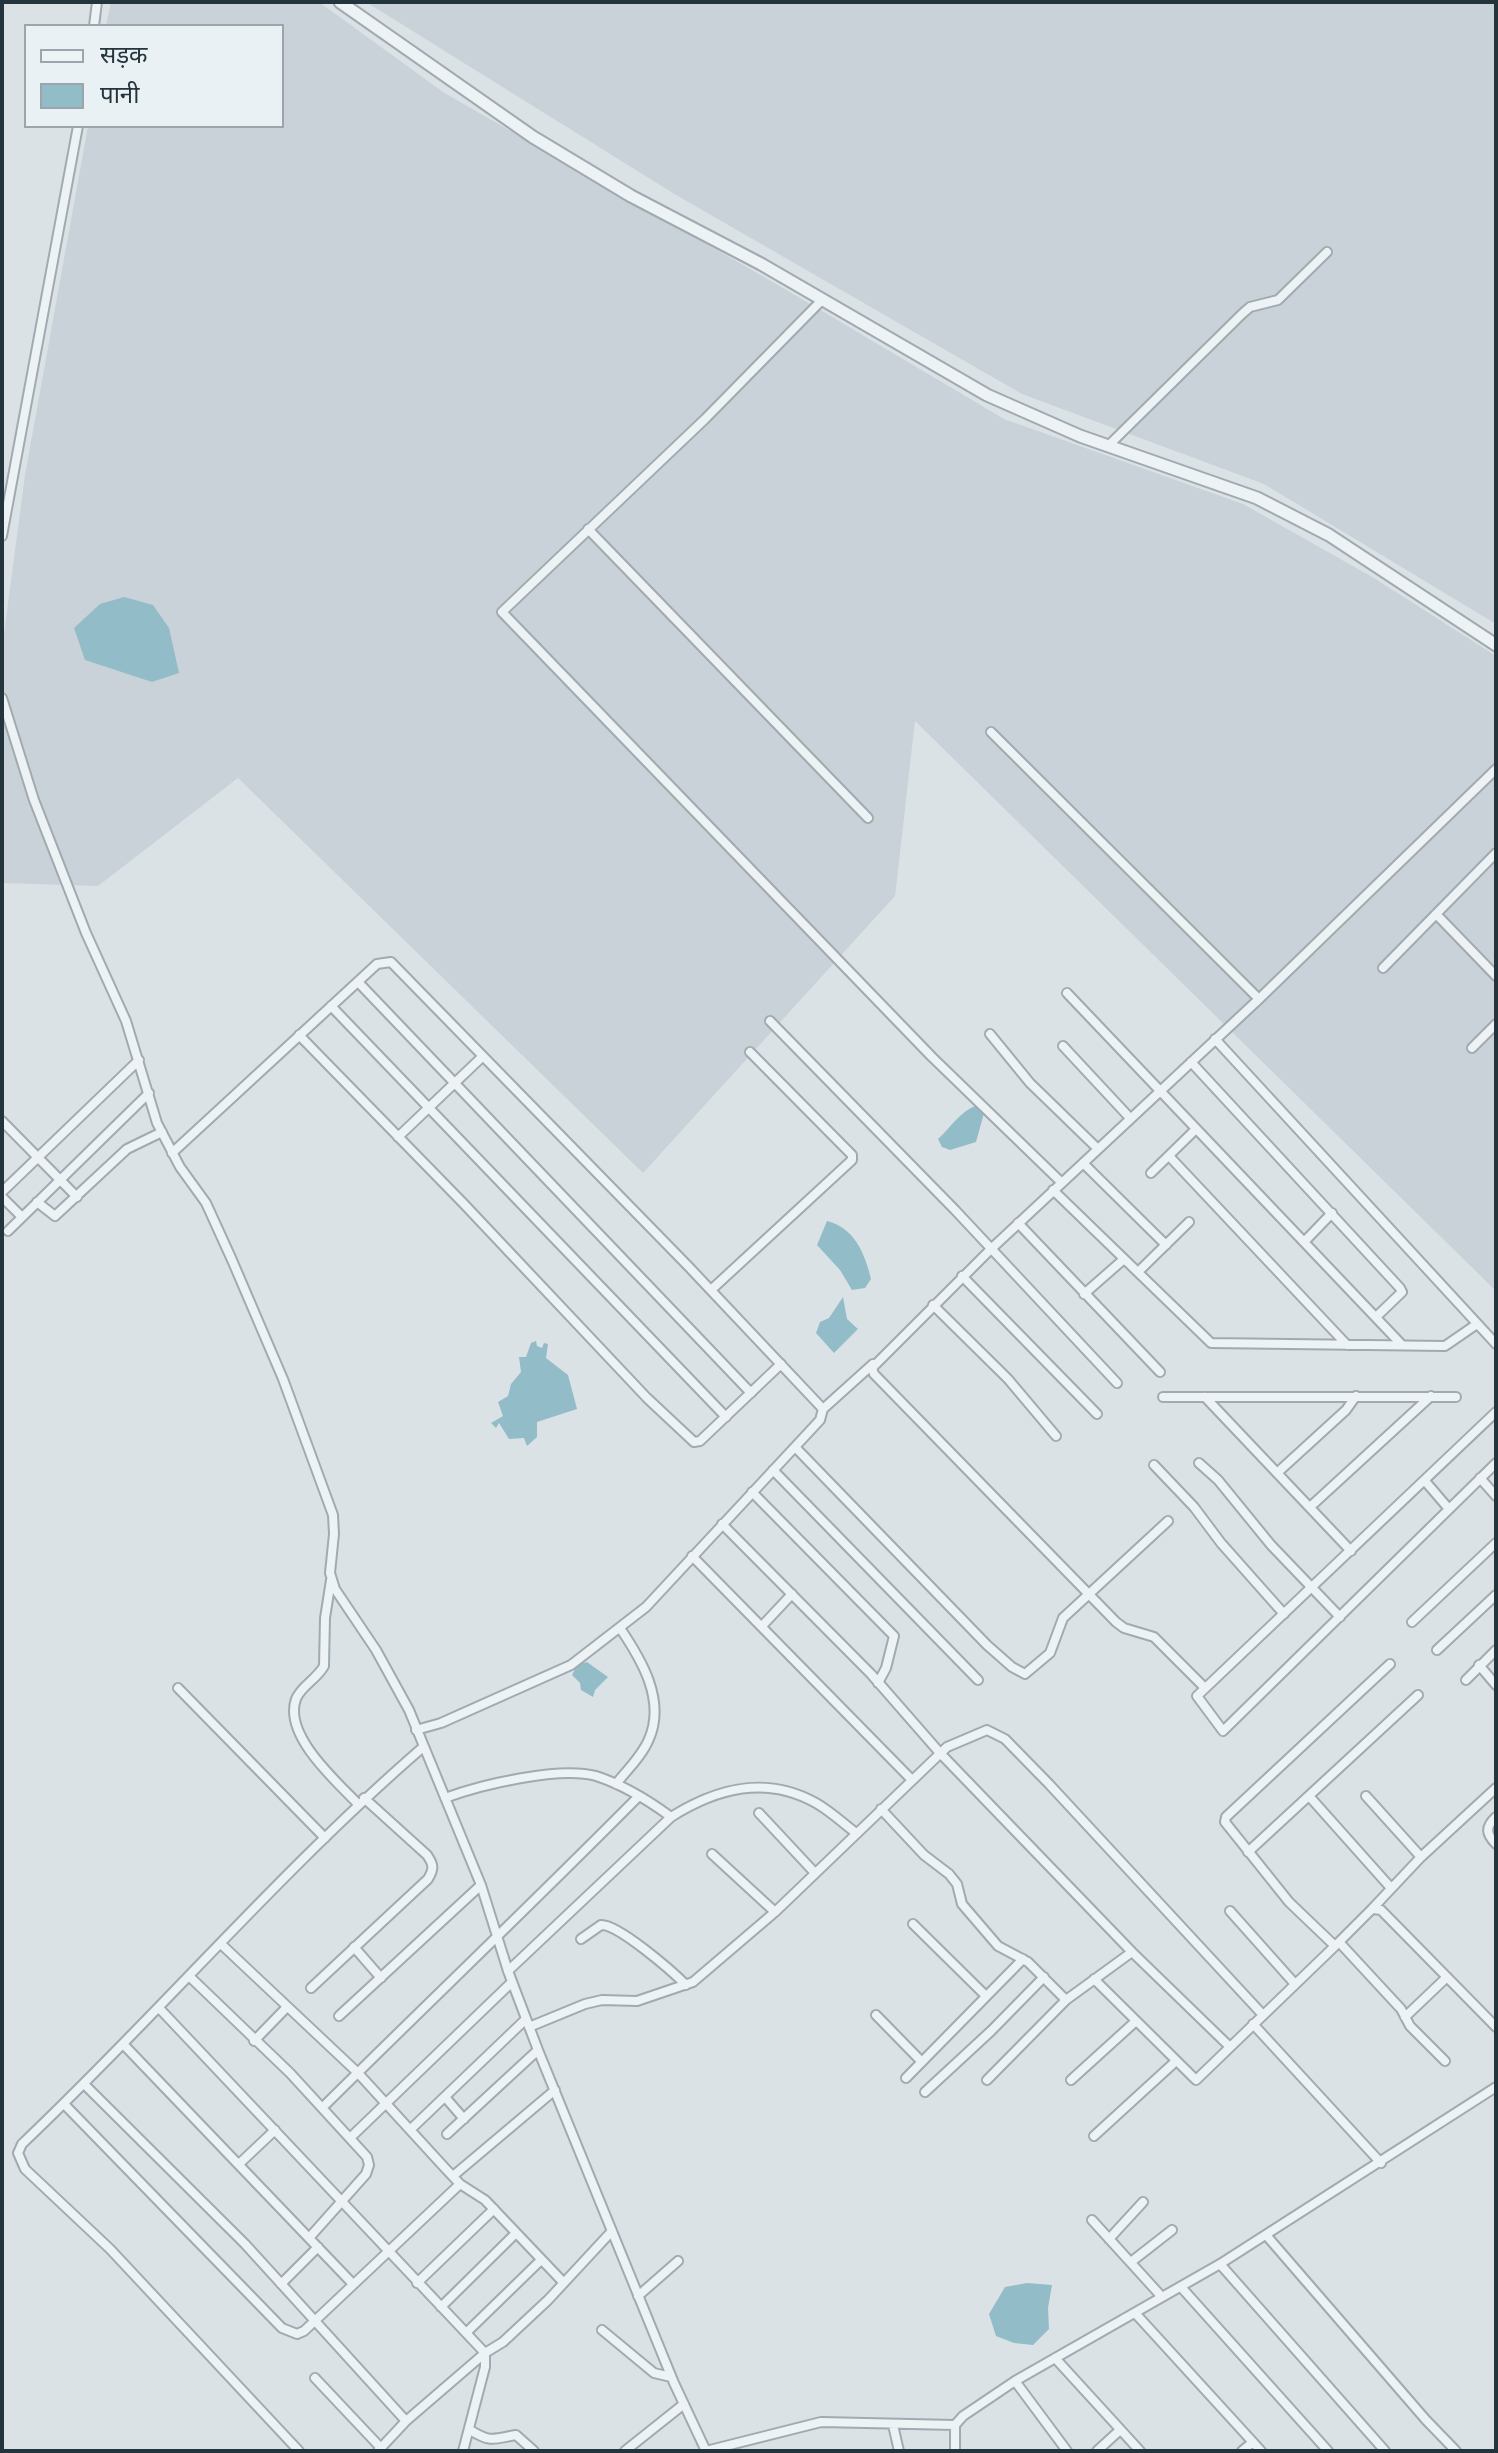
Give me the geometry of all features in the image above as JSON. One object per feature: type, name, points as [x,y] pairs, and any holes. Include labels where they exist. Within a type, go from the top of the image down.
[{"type":"street","points":[[94,24],[97,2]]},
{"type":"street","points":[[340,2],[533,137],[631,196],[761,264],[1006,405],[1108,446],[1257,498],[1329,535],[1496,645]]},
{"type":"street","points":[[2,536],[57,254],[78,128]]},
{"type":"street","points":[[1108,446],[1242,314],[1250,307],[1278,300],[1327,252]]},
{"type":"street","points":[[823,299],[705,419],[502,612],[932,1057],[1062,1183]]},
{"type":"street","points":[[588,529],[868,818]]},
{"type":"street","points":[[2,698],[34,800],[86,933],[126,1021],[162,1132],[172,1153],[206,1203],[283,1379],[333,1515],[324,1666],[296,1698],[294,1711],[308,1750],[433,1863],[428,1879],[311,1988]]},
{"type":"street","points":[[991,732],[1259,999]]},
{"type":"street","points":[[416,1730],[441,1723],[571,1665],[646,1607],[820,1420],[823,1409],[1259,999],[1496,769]]},
{"type":"street","points":[[1383,968],[1496,853]]},
{"type":"street","points":[[1436,914],[1496,976]]},
{"type":"street","points":[[172,1153],[377,964],[391,962],[823,1409]]},
{"type":"street","points":[[358,982],[751,1393]]},
{"type":"street","points":[[1067,993],[1402,1345]]},
{"type":"street","points":[[331,1006],[726,1417]]},
{"type":"street","points":[[770,1021],[955,1210],[1117,1383]]},
{"type":"street","points":[[1472,1048],[1496,1024]]},
{"type":"street","points":[[990,1034],[1030,1083],[1098,1149]]},
{"type":"street","points":[[299,1035],[647,1398],[694,1442],[700,1441],[781,1364]]},
{"type":"street","points":[[1215,1039],[1496,1344]]},
{"type":"street","points":[[1063,1046],[1130,1118]]},
{"type":"street","points":[[711,1290],[852,1160],[852,1155],[750,1052]]},
{"type":"street","points":[[398,1137],[482,1057]]},
{"type":"street","points":[[22,1217],[2,1195],[139,1060]]},
{"type":"street","points":[[1191,1062],[1402,1292],[1376,1317]]},
{"type":"street","points":[[8,1231],[149,1093]]},
{"type":"street","points":[[2,1121],[77,1197]]},
{"type":"street","points":[[1151,1173],[1196,1129]]},
{"type":"street","points":[[37,1202],[55,1216],[127,1149],[162,1132]]},
{"type":"street","points":[[1169,1156],[1347,1345]]},
{"type":"street","points":[[1083,1163],[1166,1245]]},
{"type":"street","points":[[2,1176],[11,1184]]},
{"type":"street","points":[[1053,1190],[1211,1343],[1445,1346],[1477,1324]]},
{"type":"street","points":[[1304,1242],[1332,1213]]},
{"type":"street","points":[[1138,1272],[1189,1222]]},
{"type":"street","points":[[1018,1223],[1160,1372]]},
{"type":"street","points":[[1084,1294],[1124,1259]]},
{"type":"street","points":[[962,1276],[1097,1414]]},
{"type":"street","points":[[933,1305],[1008,1379],[1056,1436]]},
{"type":"street","points":[[873,1364],[874,1374],[1124,1628],[1154,1637],[1205,1688]]},
{"type":"street","points":[[1310,1507],[1431,1395]]},
{"type":"street","points":[[1277,1473],[1346,1410],[1356,1396]]},
{"type":"street","points":[[1163,1397],[1456,1397]]},
{"type":"street","points":[[1205,1397],[1351,1551]]},
{"type":"street","points":[[1496,1412],[1197,1696],[1223,1731],[1496,1463]]},
{"type":"street","points":[[795,1447],[987,1645],[1025,1674],[1050,1653],[1059,1624],[1089,1592],[1168,1521]]},
{"type":"street","points":[[1199,1463],[1218,1480],[1271,1545],[1340,1617]]},
{"type":"street","points":[[1154,1465],[1194,1507],[1221,1543],[1284,1614]]},
{"type":"street","points":[[773,1470],[978,1680]]},
{"type":"street","points":[[1480,1478],[1496,1496]]},
{"type":"street","points":[[1425,1481],[1449,1509]]},
{"type":"street","points":[[752,1492],[894,1636],[886,1668],[878,1683]]},
{"type":"street","points":[[722,1524],[878,1683],[940,1753],[1132,1952],[1230,2047]]},
{"type":"street","points":[[1412,1622],[1496,1543]]},
{"type":"street","points":[[692,1556],[912,1780]]},
{"type":"street","points":[[331,1579],[402,1695],[481,1885],[508,1971],[538,2050],[671,2377],[706,2451],[821,2422],[955,2425]]},
{"type":"street","points":[[762,1626],[792,1594]]},
{"type":"street","points":[[1437,1650],[1496,1595]]},
{"type":"street","points":[[616,1784],[644,1748],[653,1727],[649,1679],[620,1628]]},
{"type":"street","points":[[1466,1680],[1496,1650]]},
{"type":"street","points":[[1390,1664],[1226,1817],[1225,1822],[1289,1902],[1337,1944],[1401,2009],[1410,2026],[1445,2061]]},
{"type":"street","points":[[1479,1665],[1496,1685]]},
{"type":"street","points":[[178,1688],[325,1838]]},
{"type":"street","points":[[1248,1852],[1418,1695]]},
{"type":"street","points":[[411,2129],[528,2023],[585,2004],[602,2000],[637,2001],[686,1985],[724,1958],[775,1912],[940,1753],[987,1730],[1005,1739],[1263,2015]]},
{"type":"street","points":[[299,2451],[110,2249],[19,2160],[18,2153],[22,2144],[124,2045],[361,1801],[422,1748]]},
{"type":"street","points":[[445,1798],[487,1784],[525,1778],[592,1775],[639,1796],[671,1817]]},
{"type":"street","points":[[508,1971],[671,1817],[698,1802],[755,1785],[797,1794],[818,1804],[856,1833]]},
{"type":"street","points":[[1094,1979],[1196,2080],[1337,1944],[1421,1857],[1496,1788]]},
{"type":"street","points":[[323,2107],[639,1796]]},
{"type":"street","points":[[1309,1796],[1391,1888]]},
{"type":"street","points":[[1366,1796],[1421,1857]]},
{"type":"street","points":[[881,1809],[924,1855],[949,1874],[957,1884],[962,1904],[998,1946],[1023,1959],[1066,2000]]},
{"type":"street","points":[[759,1813],[815,1873]]},
{"type":"street","points":[[1496,1817],[1487,1834],[1496,1844]]},
{"type":"street","points":[[712,1854],[775,1912]]},
{"type":"street","points":[[339,2016],[481,1885]]},
{"type":"street","points":[[1372,1909],[1381,1910],[1496,2027]]},
{"type":"street","points":[[1230,1911],[1295,1984]]},
{"type":"street","points":[[581,1939],[601,1925],[608,1924],[664,1964],[686,1985]]},
{"type":"street","points":[[913,1924],[986,1996]]},
{"type":"street","points":[[221,1944],[358,2073],[460,2184],[477,2192],[563,2282]]},
{"type":"street","points":[[354,1947],[381,1978]]},
{"type":"street","points":[[987,2080],[1066,2000],[1132,1952]]},
{"type":"street","points":[[906,2078],[1023,1959]]},
{"type":"street","points":[[189,1976],[323,2107],[367,2157],[369,2165],[366,2174],[309,2238]]},
{"type":"street","points":[[925,2092],[1044,1977]]},
{"type":"street","points":[[1405,2017],[1447,1977]]},
{"type":"street","points":[[351,2137],[512,1982]]},
{"type":"street","points":[[254,2041],[287,2007]]},
{"type":"street","points":[[159,2008],[485,2353],[485,2367],[463,2451]]},
{"type":"street","points":[[876,2015],[922,2062]]},
{"type":"street","points":[[1071,2080],[1136,2021]]},
{"type":"street","points":[[1253,2024],[1381,2163]]},
{"type":"street","points":[[124,2045],[352,2283]]},
{"type":"street","points":[[447,2134],[538,2050]]},
{"type":"street","points":[[1094,2136],[1176,2061]]},
{"type":"street","points":[[84,2084],[245,2244],[406,2421]]},
{"type":"street","points":[[955,2451],[955,2425],[963,2416],[1015,2381],[1220,2264],[1496,2087]]},
{"type":"street","points":[[453,2176],[555,2090]]},
{"type":"street","points":[[445,2097],[464,2119]]},
{"type":"street","points":[[64,2104],[282,2328],[297,2334],[460,2184]]},
{"type":"street","points":[[239,2164],[275,2130]]},
{"type":"street","points":[[1109,2239],[1143,2202]]},
{"type":"street","points":[[417,2283],[494,2209]]},
{"type":"street","points":[[1092,2220],[1162,2297]]},
{"type":"street","points":[[1131,2262],[1172,2230]]},
{"type":"street","points":[[315,2378],[379,2450],[406,2421],[485,2353],[503,2342],[548,2300],[612,2231]]},
{"type":"street","points":[[441,2307],[515,2234]]},
{"type":"street","points":[[1266,2235],[1456,2451]]},
{"type":"street","points":[[281,2284],[318,2247]]},
{"type":"street","points":[[467,2332],[541,2260]]},
{"type":"street","points":[[638,2296],[678,2261]]},
{"type":"street","points":[[1220,2264],[1385,2451]]},
{"type":"street","points":[[1181,2287],[1328,2451]]},
{"type":"street","points":[[1135,2313],[1261,2451]]},
{"type":"street","points":[[602,2330],[644,2367],[671,2377]]},
{"type":"street","points":[[1055,2358],[1140,2451]]},
{"type":"street","points":[[1015,2381],[1067,2451]]},
{"type":"street","points":[[625,2451],[684,2404]]},
{"type":"street","points":[[893,2425],[899,2451]]},
{"type":"street","points":[[470,2430],[495,2441],[516,2435],[534,2451]]},
{"type":"street","points":[[1097,2451],[1120,2430]]},
{"type":"street","points":[[1242,2451],[1253,2442]]},
{"type":"shaded area","points":[[111,2],[319,2],[443,92],[1004,419],[1243,504],[1374,578],[1496,656],[1496,1291],[915,721],[895,896],[643,1173],[238,778],[98,886],[2,883],[2,649],[25,475],[88,128],[284,128],[284,24],[106,24]]},
{"type":"shaded area","points":[[366,2],[1496,2],[1496,624],[1264,484],[1022,394],[676,195]]},
{"type":"water","points":[[124,597],[153,605],[169,628],[179,673],[152,682],[85,660],[74,628],[100,604]]},
{"type":"water","points":[[975,1106],[984,1113],[976,1142],[950,1150],[942,1147],[938,1139],[960,1116]]},
{"type":"water","points":[[827,1221],[837,1224],[857,1243],[871,1279],[865,1288],[852,1290],[840,1270],[817,1245]]},
{"type":"water","points":[[843,1297],[847,1319],[858,1329],[834,1353],[816,1333],[820,1322],[829,1318]]},
{"type":"water","points":[[536,1341],[537,1346],[542,1348],[544,1343],[548,1344],[546,1358],[568,1375],[577,1409],[537,1422],[537,1437],[527,1446],[524,1438],[509,1439],[499,1423],[496,1428],[491,1423],[503,1416],[498,1402],[508,1396],[511,1384],[521,1372],[519,1357],[526,1357],[531,1343]]},
{"type":"water","points":[[587,1662],[608,1677],[595,1690],[593,1697],[581,1690],[580,1683],[572,1675],[577,1665]]},
{"type":"water","points":[[1027,2283],[1052,2285],[1048,2308],[1049,2329],[1033,2345],[1014,2343],[996,2336],[989,2314],[1005,2287]]}]
